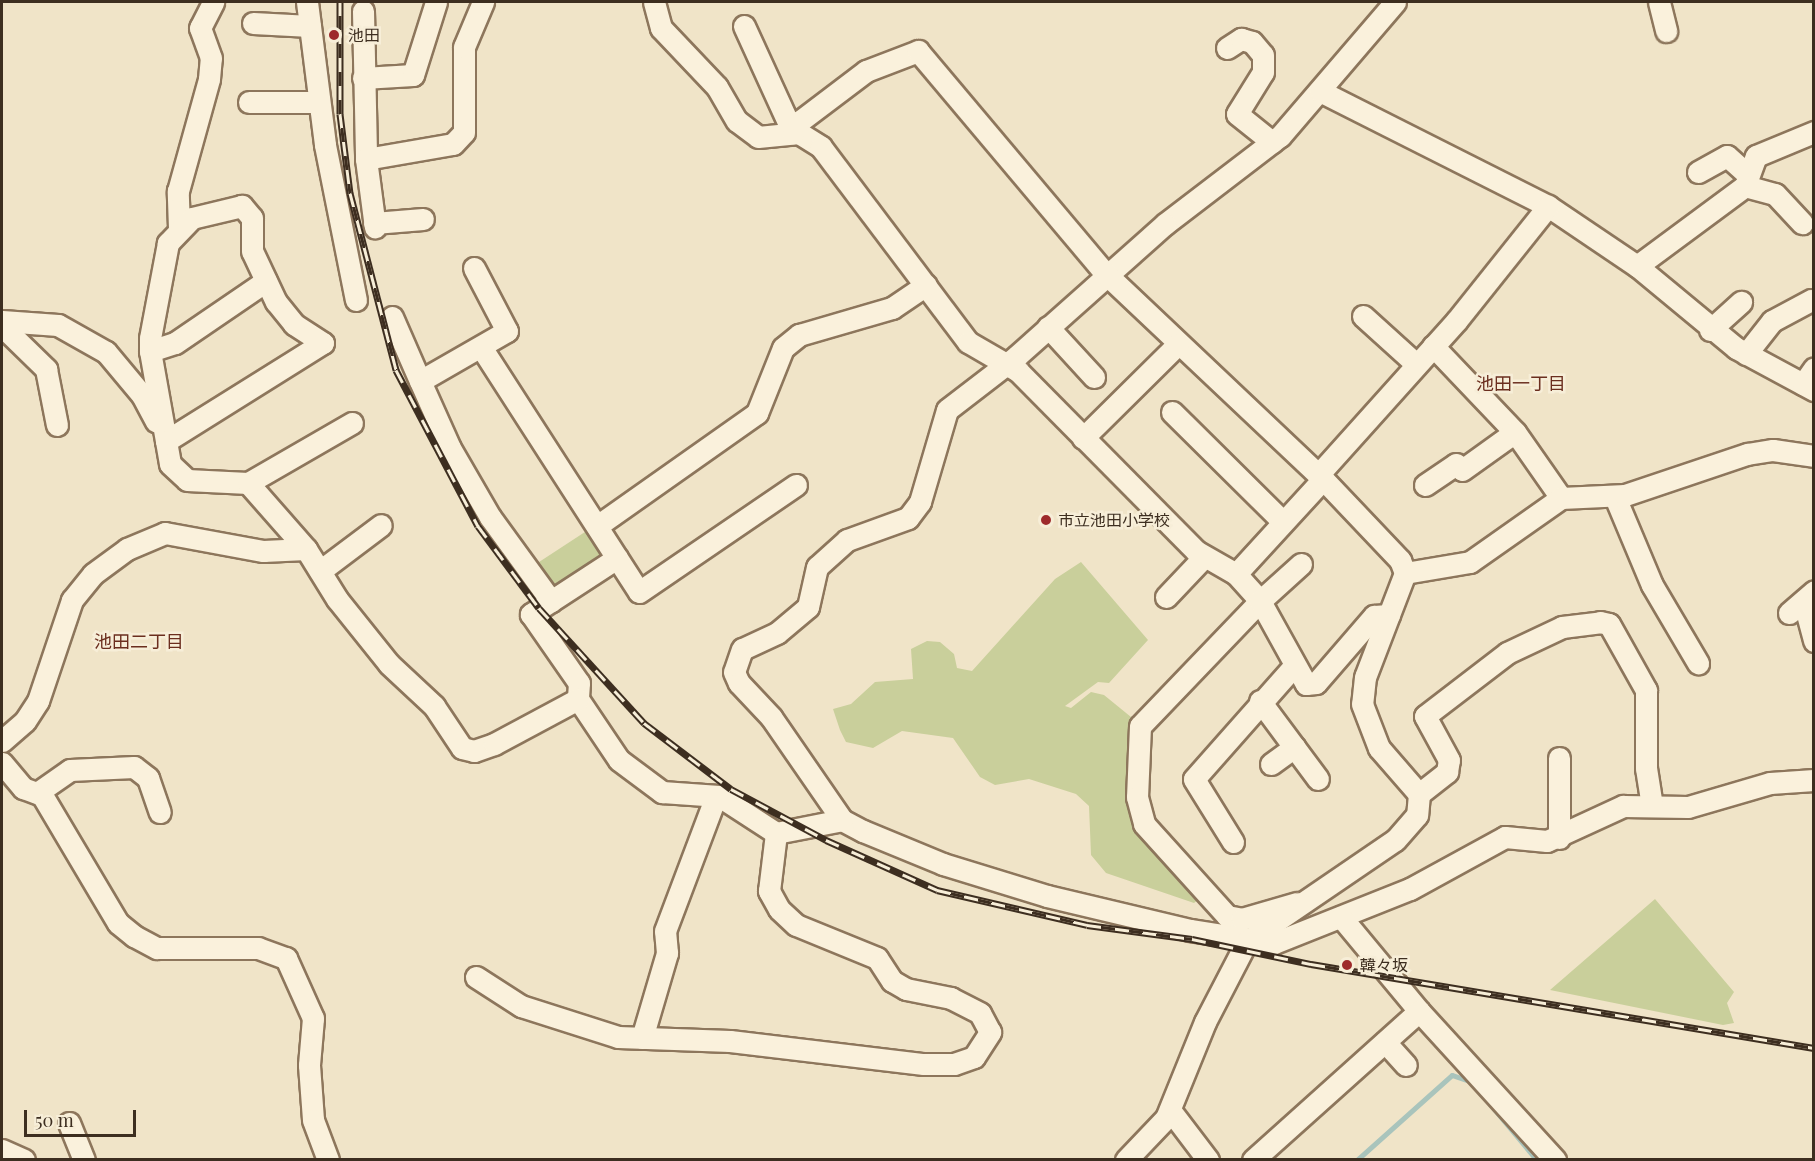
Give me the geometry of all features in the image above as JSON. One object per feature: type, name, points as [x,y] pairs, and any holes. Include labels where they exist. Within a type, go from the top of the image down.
[{"type":"street","points":[[179,228],[178,191],[209,79],[211,57],[200,28],[213,2]]},
{"type":"street","points":[[307,2],[320,102],[356,300]]},
{"type":"street","points":[[363,78],[414,75],[436,2]]},
{"type":"street","points":[[366,159],[453,144],[464,132],[464,47],[483,2]]},
{"type":"street","points":[[654,2],[661,28],[717,87],[737,121],[758,137],[794,133],[821,147],[968,342],[1005,366],[1018,371],[1203,558],[1236,574],[1260,601],[1287,643],[1296,673],[1311,686],[1368,621],[1380,613],[1389,615]]},
{"type":"street","points":[[1395,2],[1320,91],[1272,142],[1106,274],[1005,366],[947,410],[920,502],[908,518],[847,540],[817,567],[808,607],[777,633],[741,649],[734,672],[739,683],[771,717],[843,820],[943,864],[1047,896],[1247,941],[1287,941],[1341,916],[1410,889],[1498,840],[1558,838],[1623,806],[1688,807],[1770,783],[1814,780]]},
{"type":"street","points":[[1659,2],[1666,31]]},
{"type":"street","points":[[363,11],[366,159],[375,225],[423,219]]},
{"type":"street","points":[[253,24],[310,26]]},
{"type":"street","points":[[744,26],[794,133]]},
{"type":"street","points":[[1227,48],[1241,39],[1252,42],[1263,55],[1259,82],[1237,114],[1272,142]]},
{"type":"street","points":[[794,133],[800,121],[866,71],[918,51],[1106,274],[1320,477],[1400,560],[1405,573],[1365,677],[1364,718],[1379,748],[1419,794],[1417,816],[1407,831],[1303,906],[1247,941],[1205,1022],[1147,1160]]},
{"type":"street","points":[[1320,91],[1548,206],[1637,266],[1710,330],[1746,354],[1810,381]]},
{"type":"street","points":[[249,102],[320,102]]},
{"type":"street","points":[[1637,266],[1746,180],[1756,156],[1814,132]]},
{"type":"street","points":[[1698,172],[1727,156],[1746,180],[1775,194],[1802,223]]},
{"type":"street","points":[[166,441],[324,343],[294,324],[266,281],[252,251],[252,218],[242,206],[192,218],[179,228],[168,243],[150,351],[170,464],[187,480],[248,483],[352,423]]},
{"type":"street","points":[[1236,574],[1283,522],[1415,363],[1433,346],[1548,206]]},
{"type":"street","points":[[420,381],[507,331],[474,268]]},
{"type":"street","points":[[150,351],[175,343],[266,281]]},
{"type":"street","points":[[597,526],[757,413],[783,348],[799,335],[892,308],[926,285]]},
{"type":"street","points":[[1746,354],[1772,321],[1811,300]]},
{"type":"street","points":[[1710,330],[1741,302]]},
{"type":"street","points":[[1363,316],[1415,363]]},
{"type":"street","points":[[392,317],[450,448],[490,518],[551,600]]},
{"type":"street","points":[[2,321],[58,325],[106,352],[142,395],[166,441]]},
{"type":"street","points":[[2,326],[46,369],[57,425]]},
{"type":"street","points":[[1048,327],[1094,377]]},
{"type":"street","points":[[1083,438],[1178,344]]},
{"type":"street","points":[[1433,346],[1515,432],[1561,498]]},
{"type":"street","points":[[481,347],[639,592],[796,485]]},
{"type":"street","points":[[1172,412],[1283,522]]},
{"type":"street","points":[[1425,485],[1456,464],[1462,470],[1515,432]]},
{"type":"street","points":[[1405,573],[1470,562],[1561,498],[1615,497],[1747,454],[1773,450],[1814,456]]},
{"type":"street","points":[[248,483],[306,549],[388,664],[434,706],[462,748],[474,751],[494,744],[578,699]]},
{"type":"street","points":[[1615,497],[1652,585],[1698,663]]},
{"type":"street","points":[[320,571],[381,525]]},
{"type":"street","points":[[2,741],[25,721],[38,701],[72,600],[93,574],[127,549],[165,533],[263,551],[306,549]]},
{"type":"street","points":[[617,558],[531,614],[579,683],[578,699],[637,778],[662,792],[716,796],[776,833],[843,820]]},
{"type":"street","points":[[1166,597],[1203,558]]},
{"type":"street","points":[[1301,564],[1260,601],[1140,726],[1139,811],[1144,824],[1227,916],[1242,920],[1295,903],[1303,906]]},
{"type":"street","points":[[1799,623],[1814,591]]},
{"type":"street","points":[[1799,623],[1814,610]]},
{"type":"street","points":[[1419,794],[1447,772],[1449,760],[1425,716],[1507,653],[1562,627],[1600,622],[1609,624],[1646,690],[1646,768],[1652,806]]},
{"type":"street","points":[[1233,842],[1193,784],[1260,701],[1294,665]]},
{"type":"street","points":[[1260,701],[1318,779]]},
{"type":"street","points":[[1271,764],[1294,747]]},
{"type":"street","points":[[1558,838],[1559,758]]},
{"type":"street","points":[[2,763],[7,775],[37,793],[73,842],[118,923],[134,936],[157,948],[258,948],[286,958],[313,1018],[309,1065],[313,1120],[328,1160]]},
{"type":"street","points":[[37,793],[70,771],[134,768],[148,778],[160,812]]},
{"type":"street","points":[[642,1038],[667,953],[665,931],[716,796]]},
{"type":"street","points":[[476,977],[521,1006],[618,1038],[730,1041],[924,1064],[954,1064],[974,1057],[985,1045],[990,1032],[980,1013],[951,998],[906,989],[892,981],[878,958],[796,925],[779,909],[769,891],[776,833]]},
{"type":"street","points":[[1341,916],[1419,1011],[1555,1160]]},
{"type":"street","points":[[1253,1160],[1419,1011]]},
{"type":"street","points":[[1385,1042],[1406,1065]]},
{"type":"street","points":[[1126,1160],[1165,1117]]},
{"type":"street","points":[[1165,1117],[1208,1160]]},
{"type":"street","points":[[69,1123],[84,1160]]},
{"type":"street","points":[[2,1150],[24,1160]]},
{"type":"green space","points":[[588,530],[606,555],[552,588],[536,564]]},
{"type":"green space","points":[[1081,562],[1148,640],[1109,683],[1098,682],[1065,706],[1071,708],[1091,692],[1104,695],[1131,717],[1137,728],[1138,813],[1203,896],[1194,903],[1106,873],[1091,855],[1089,806],[1076,794],[1029,779],[995,785],[980,777],[953,738],[902,731],[873,748],[846,742],[833,709],[851,704],[875,682],[913,679],[911,649],[927,641],[940,642],[954,654],[957,668],[972,671],[1055,579]]},
{"type":"green space","points":[[1655,899],[1734,992],[1727,1003],[1734,1023],[1723,1025],[1550,990]]},
{"type":"waterway","points":[[1357,1160],[1452,1075],[1469,1081]]},
{"type":"waterway","points":[[1491,1105],[1537,1160]]},
{"type":"railway","points":[[340,2],[340,114],[350,193],[396,370],[478,526],[539,608],[644,723],[731,789],[826,840],[937,890],[1087,925],[1192,939],[1311,964],[1814,1048]]},
{"type":"place","name":"池田","points":[[334,35]]},
{"type":"place","name":"市立池田小学校","points":[[1046,520]]},
{"type":"place","name":"韓々坂","points":[[1347,965]]},
{"type":"district","name":"池田一丁目","points":[[1521,383]]},
{"type":"district","name":"池田二丁目","points":[[139,641]]}]
